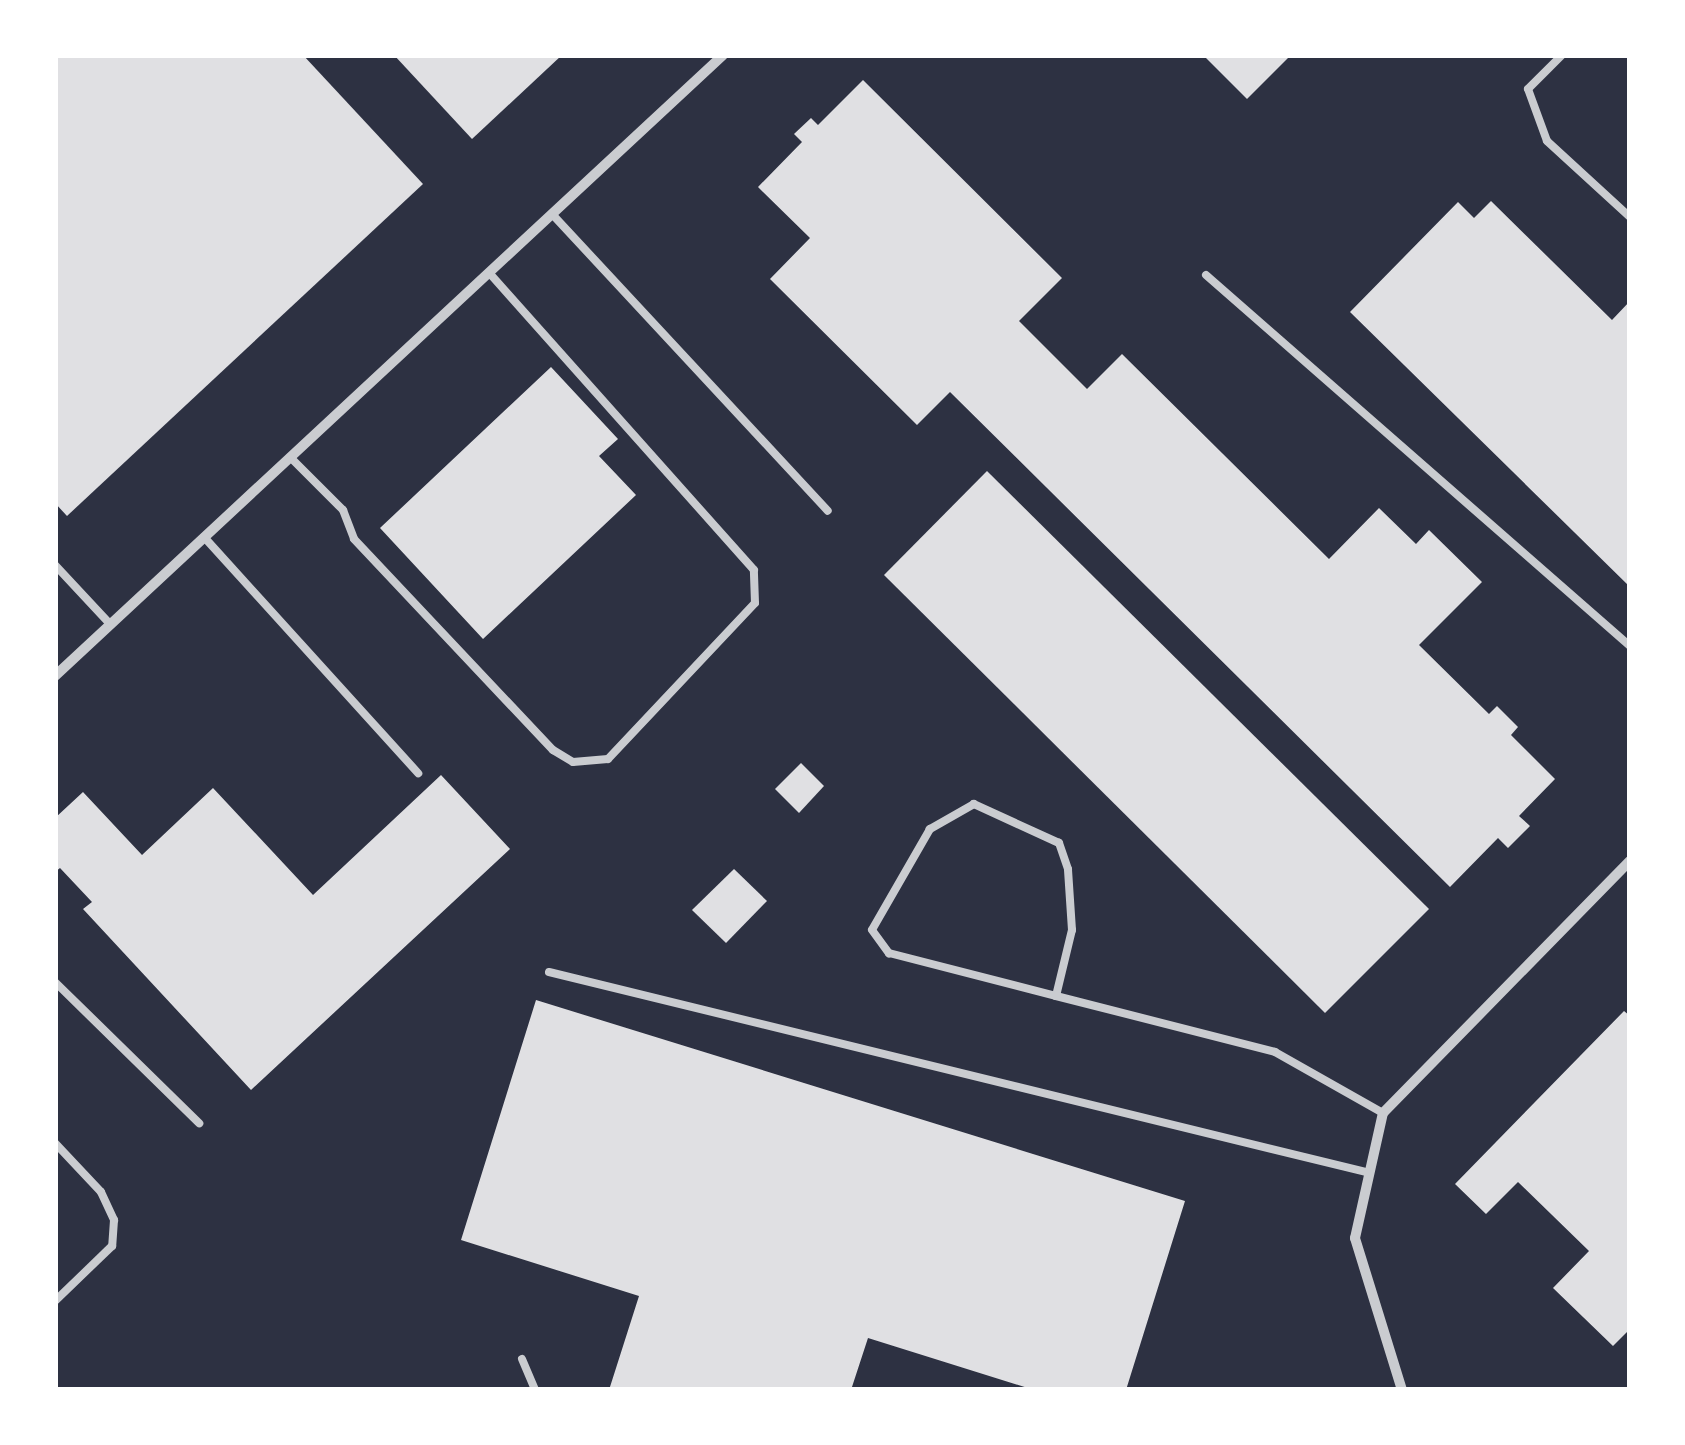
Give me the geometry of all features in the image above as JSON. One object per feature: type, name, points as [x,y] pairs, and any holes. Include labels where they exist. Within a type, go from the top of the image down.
[{"type":"street","points":[[55,676],[723,55]]},
{"type":"street","points":[[1402,1390],[1355,1238],[1384,1114],[1630,861]]},
{"type":"lane","points":[[1562,55],[1528,89],[1547,141],[1630,217]]},
{"type":"lane","points":[[552,214],[828,511]]},
{"type":"lane","points":[[290,457],[342,510],[354,539],[553,750],[573,762],[608,758],[756,603],[754,570],[488,273]]},
{"type":"lane","points":[[1206,275],[1630,646]]},
{"type":"lane","points":[[204,538],[418,773]]},
{"type":"lane","points":[[55,565],[110,624]]},
{"type":"lane","points":[[1056,996],[1072,930],[1068,869],[1059,843],[974,804],[930,828],[872,930],[888,953],[1056,996],[1275,1052],[1384,1114]]},
{"type":"lane","points":[[549,972],[1370,1173]]},
{"type":"lane","points":[[55,982],[199,1124]]},
{"type":"lane","points":[[55,1143],[101,1192],[114,1220],[112,1246],[55,1301]]},
{"type":"lane","points":[[522,1359],[535,1390]]},
{"type":"building","points":[[55,55],[303,55],[423,184],[67,516],[55,503]]},
{"type":"building","points":[[394,55],[562,55],[472,139]]},
{"type":"building","points":[[1203,55],[1291,55],[1247,99]]},
{"type":"building","points":[[863,80],[1062,278],[1019,321],[1087,389],[1122,354],[1329,559],[1379,508],[1416,544],[1429,530],[1482,582],[1419,645],[1489,714],[1497,706],[1518,727],[1511,735],[1555,779],[1519,816],[1530,826],[1508,848],[1498,838],[1450,887],[950,392],[917,425],[770,279],[810,238],[758,187],[802,142],[794,134],[811,118],[818,125]]},
{"type":"building","points":[[1491,201],[1612,320],[1630,301],[1630,587],[1350,312],[1458,202],[1474,218]]},
{"type":"building","points":[[551,367],[618,439],[599,456],[636,495],[483,639],[380,528]]},
{"type":"building","points":[[987,471],[1429,909],[1325,1013],[884,575]]},
{"type":"building","points":[[801,763],[824,786],[799,813],[775,789]]},
{"type":"building","points":[[441,775],[510,849],[251,1090],[83,909],[92,902],[60,868],[55,872],[55,818],[83,792],[142,855],[213,788],[313,895]]},
{"type":"building","points":[[734,869],[767,901],[726,943],[692,910]]},
{"type":"building","points":[[536,1000],[1185,1201],[1126,1390],[1034,1390],[868,1338],[851,1390],[609,1390],[639,1296],[461,1240]]},
{"type":"building","points":[[1624,1011],[1630,1016],[1630,1329],[1613,1346],[1553,1288],[1589,1251],[1518,1182],[1486,1214],[1455,1184]]}]
